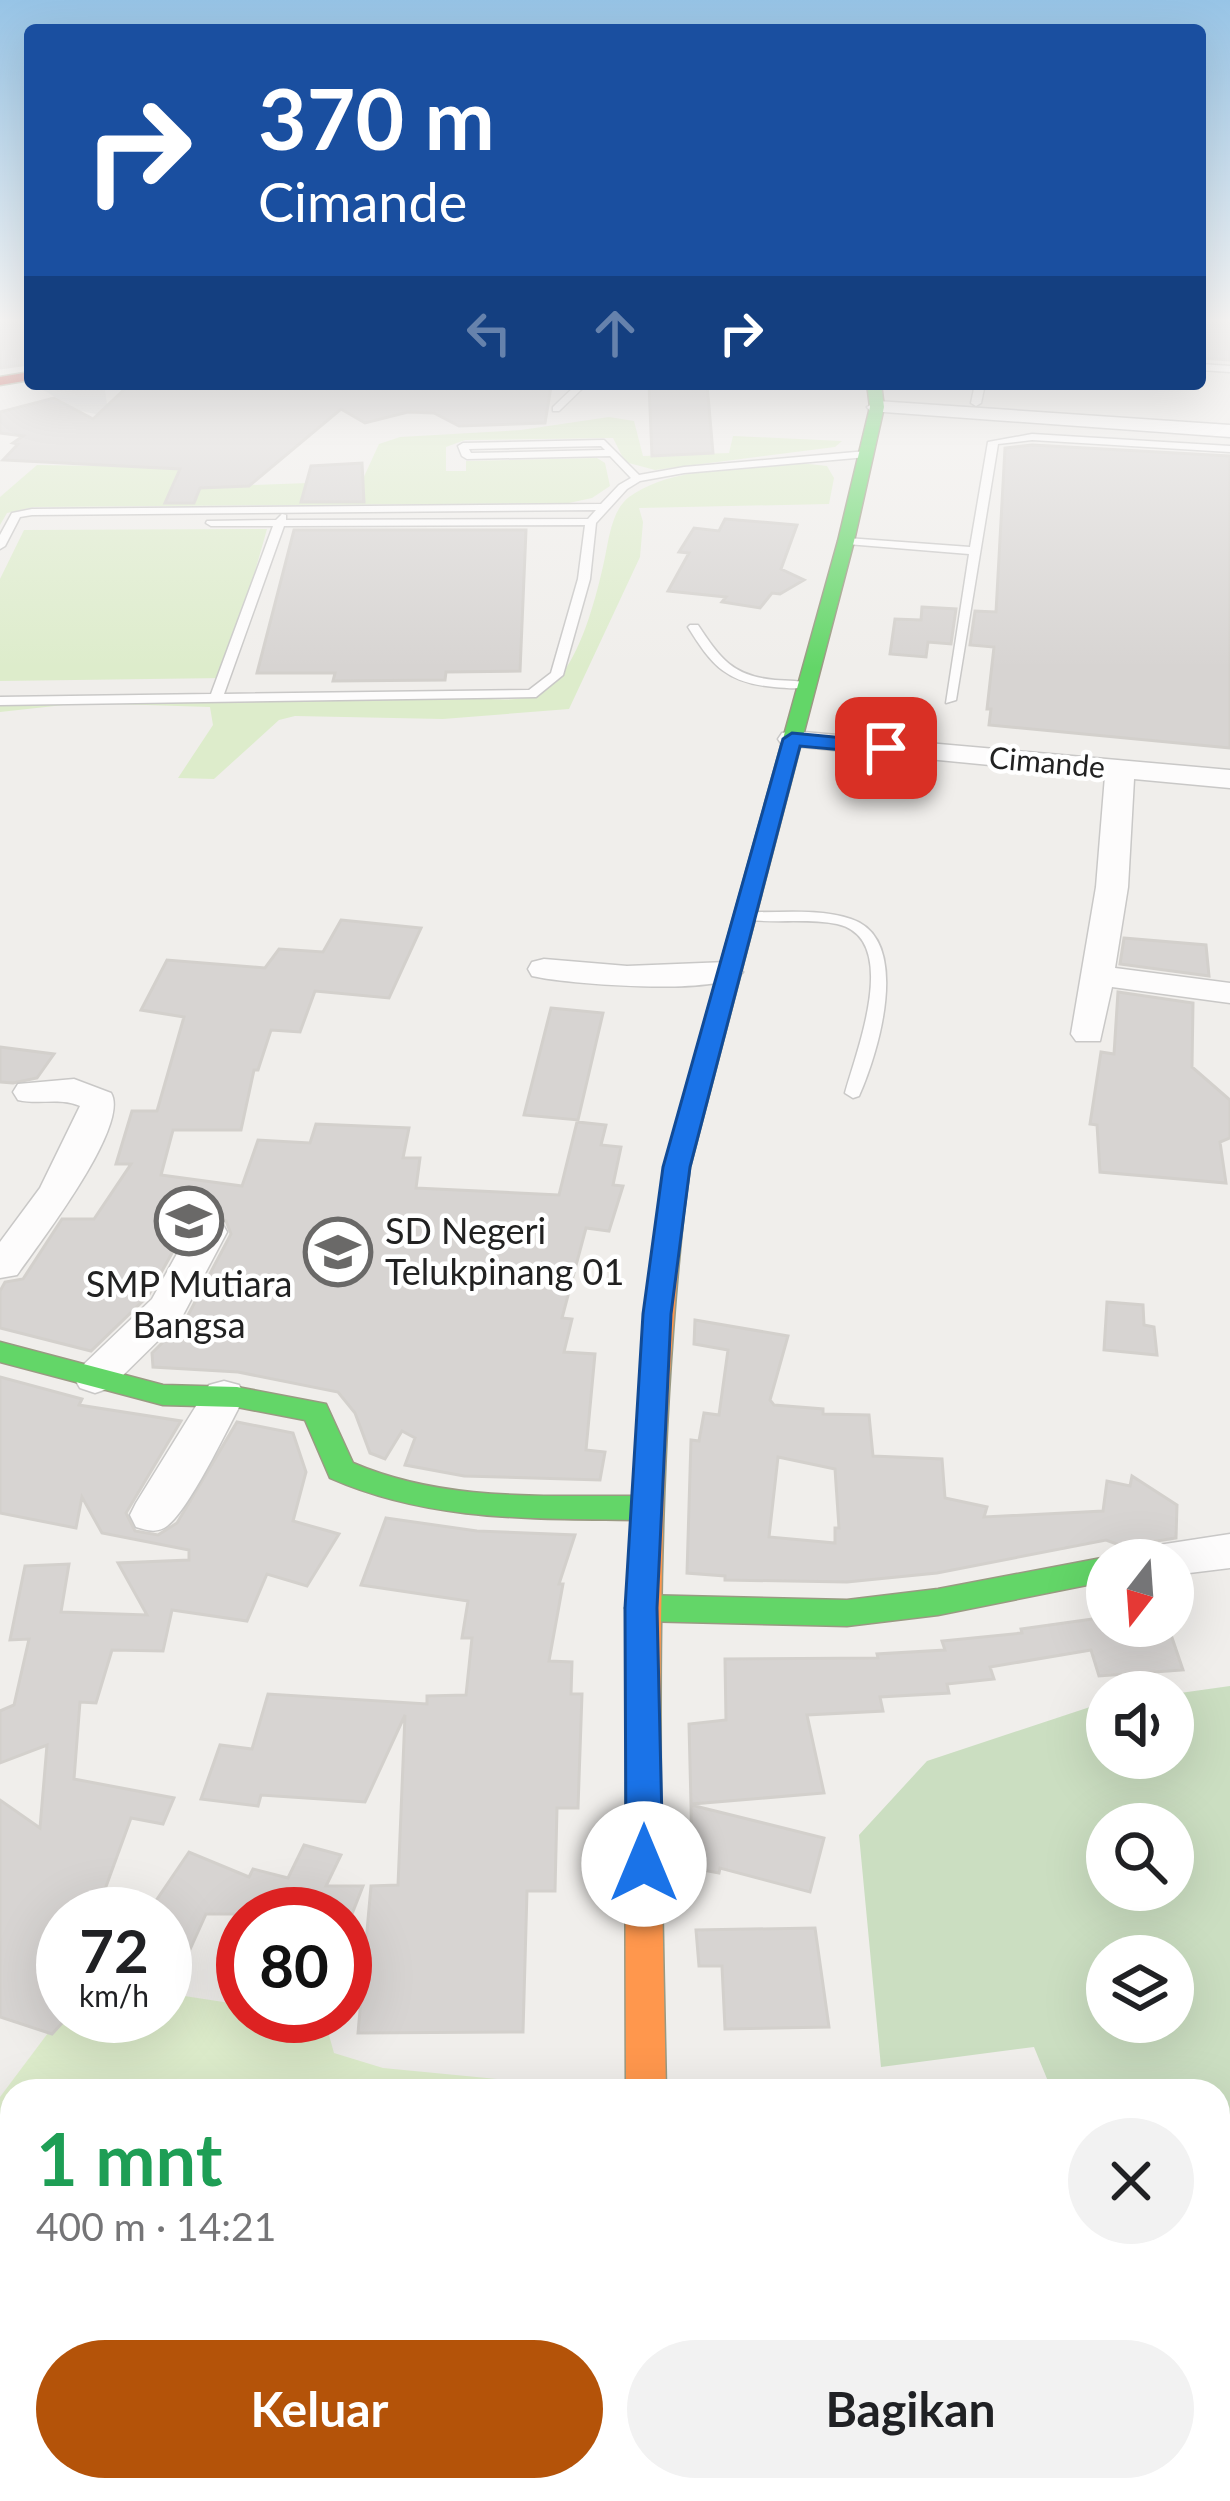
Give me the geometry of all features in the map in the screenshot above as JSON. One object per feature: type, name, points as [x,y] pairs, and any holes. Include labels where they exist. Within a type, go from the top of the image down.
[{"type":"main road","points":[[646,2079],[641,1608],[657,1314],[676,1167],[846,541],[870,435]]},
{"type":"main road","points":[[0,1352],[164,1395],[224,1396],[321,1414],[336,1463],[364,1484],[484,1500],[645,1508]]},
{"type":"main road","points":[[641,1608],[848,1613],[938,1602],[1086,1573]]},
{"type":"street","name":"Cimande","points":[[792,739],[1230,779]]},
{"type":"street","points":[[1088,1034],[1112,887],[1120,769]]},
{"type":"street","points":[[544,969],[626,976],[728,972]]},
{"type":"street","points":[[1097,975],[1230,993]]},
{"type":"street","points":[[1,1273],[57,1192],[97,1114],[98,1101],[88,1094],[31,1092]]},
{"type":"street","points":[[95,1378],[168,1307],[208,1232]]},
{"type":"street","points":[[152,1515],[224,1396]]},
{"type":"street","points":[[1194,1555],[1230,1551]]},
{"type":"lane","points":[[950,700],[990,445],[997,440],[1032,437],[1230,448]]},
{"type":"lane","points":[[609,453],[466,456],[464,446],[604,442],[637,479]]},
{"type":"lane","points":[[0,701],[508,697],[543,690],[557,676],[584,579],[591,522],[600,507],[637,479],[684,470],[867,454]]},
{"type":"lane","points":[[0,547],[12,524],[600,507]]},
{"type":"lane","points":[[282,516],[591,522]]},
{"type":"lane","points":[[216,698],[282,516]]},
{"type":"lane","points":[[846,541],[973,551]]},
{"type":"lane","points":[[694,627],[716,666],[741,679],[807,686]]},
{"type":"lane","points":[[743,916],[839,921],[871,936],[883,976],[853,1093]]},
{"type":"green space","points":[[638,435],[643,456],[729,453],[733,436],[842,441],[835,447],[655,470],[625,462],[613,438],[465,440],[446,447],[446,471],[466,471],[466,461],[597,458],[605,463],[610,486],[592,498],[569,503],[34,507],[7,513],[0,525],[0,497],[37,465],[160,467],[185,445],[225,486],[362,481],[379,444],[400,437]]},
{"type":"green space","points":[[791,462],[827,466],[834,478],[829,504],[639,508],[643,522],[640,557],[569,709],[443,719],[295,716],[279,720],[214,779],[178,778],[213,725],[210,707],[82,703],[0,712],[0,702],[529,697],[552,685],[574,654],[591,613],[612,525],[629,497],[685,474]]},
{"type":"green space","points":[[267,529],[225,678],[0,681],[0,579],[24,530]]},
{"type":"green space","points":[[1230,1686],[1230,2079],[1047,2079],[1034,2047],[881,2067],[859,1835],[927,1761],[1086,1708],[1086,1779],[1194,1779],[1194,1691]]},
{"type":"green space","points":[[192,1997],[216,2001],[216,2043],[331,2043],[334,2053],[383,2068],[496,2079],[14,2079],[40,2043],[192,2043]]},
{"type":"building","points":[[13,435],[310,435],[249,486],[200,488],[194,503],[165,503],[180,469],[3,460],[23,436]]},
{"type":"building","points":[[651,435],[711,435],[713,453],[652,456]]},
{"type":"building","points":[[1032,445],[1230,456],[1230,748],[989,725],[994,647],[970,645],[975,611],[996,612],[1005,448]]},
{"type":"building","points":[[362,463],[364,502],[301,502],[311,466]]},
{"type":"building","points":[[725,519],[797,525],[781,569],[804,580],[780,594],[772,593],[760,608],[722,602],[726,597],[668,591],[689,553],[679,552],[694,528],[719,531]]},
{"type":"building","points":[[294,530],[526,530],[520,671],[446,672],[445,680],[333,681],[335,673],[257,673]]},
{"type":"building","points":[[922,607],[956,609],[951,644],[928,642],[926,657],[890,654],[895,619],[921,620]]},
{"type":"building","points":[[341,920],[421,928],[389,998],[315,991],[300,1032],[271,1030],[258,1070],[254,1070],[241,1130],[173,1130],[161,1175],[242,1186],[258,1140],[310,1143],[316,1124],[409,1128],[403,1158],[420,1158],[416,1188],[559,1195],[577,1122],[606,1125],[601,1145],[621,1147],[613,1185],[623,1186],[609,1231],[586,1228],[562,1318],[572,1319],[564,1352],[595,1354],[586,1450],[605,1452],[600,1480],[464,1476],[405,1465],[415,1438],[402,1431],[385,1459],[370,1453],[355,1413],[338,1392],[238,1372],[153,1367],[152,1353],[186,1319],[231,1234],[226,1221],[209,1215],[190,1221],[148,1296],[91,1351],[0,1328],[0,1291],[5,1282],[23,1279],[62,1219],[94,1219],[131,1164],[116,1164],[132,1111],[157,1111],[184,1017],[141,1010],[167,960],[265,968],[279,949],[323,952]]},
{"type":"building","points":[[1124,938],[1206,945],[1209,976],[1120,964]]},
{"type":"building","points":[[1118,992],[1193,1003],[1192,1067],[1230,1100],[1230,1138],[1220,1142],[1226,1183],[1100,1172],[1097,1125],[1090,1124],[1101,1052],[1114,1054]]},
{"type":"building","points":[[551,1008],[603,1013],[578,1120],[524,1115]]},
{"type":"building","points":[[0,1047],[54,1054],[37,1078],[0,1082]]},
{"type":"building","points":[[1107,1302],[1143,1305],[1144,1325],[1154,1327],[1157,1355],[1104,1350]]},
{"type":"building","points":[[695,1320],[788,1336],[770,1400],[774,1405],[823,1409],[823,1414],[869,1415],[873,1456],[942,1459],[945,1498],[987,1507],[984,1517],[1103,1511],[1107,1481],[1130,1486],[1132,1476],[1177,1505],[1176,1538],[1086,1539],[1086,1544],[937,1573],[847,1582],[725,1580],[725,1576],[687,1573],[691,1440],[699,1441],[704,1413],[719,1415],[728,1350],[694,1344]],"holes":[[[778,1457],[835,1469],[839,1528],[835,1528],[835,1543],[769,1537]]]},
{"type":"building","points":[[0,1377],[82,1399],[79,1405],[181,1421],[126,1513],[135,1531],[158,1535],[177,1523],[237,1422],[293,1433],[306,1472],[293,1521],[339,1534],[307,1586],[267,1574],[247,1621],[172,1610],[163,1651],[112,1650],[96,1703],[80,1702],[74,1779],[174,1798],[163,1824],[131,1818],[106,1887],[36,1887],[36,2029],[0,2017],[0,1800],[40,1828],[47,1745],[0,1763],[0,1711],[14,1705],[29,1639],[10,1640],[25,1566],[69,1564],[61,1612],[147,1615],[118,1563],[189,1560],[189,1550],[102,1533],[82,1497],[76,1528],[0,1513]]},
{"type":"building","points":[[386,1518],[477,1531],[575,1535],[559,1584],[563,1584],[549,1661],[572,1662],[571,1694],[582,1694],[578,1808],[557,1808],[555,1891],[527,1891],[523,2032],[372,2033],[371,1886],[398,1885],[405,1715],[365,1802],[261,1795],[258,1806],[201,1799],[220,1745],[252,1749],[268,1694],[427,1704],[427,1696],[466,1695],[472,1638],[462,1638],[468,1601],[361,1585]]},
{"type":"building","points":[[1086,1620],[1086,1647],[1175,1647],[1183,1670],[1097,1671],[1091,1650],[990,1667],[994,1679],[947,1684],[949,1693],[880,1697],[883,1711],[807,1715],[824,1793],[691,1804],[689,1724],[726,1720],[725,1659],[878,1658],[877,1654],[945,1650],[942,1641],[1022,1633],[1021,1629]]},
{"type":"building","points":[[691,1805],[824,1838],[810,1892],[720,1868],[719,1873],[692,1868]]},
{"type":"building","points":[[304,1845],[341,1855],[326,1886],[363,1886],[216,1887],[216,1914],[206,1914],[192,1945],[192,1887],[165,1887],[189,1852],[249,1877],[253,1869],[288,1878]]},
{"type":"building","points":[[815,1928],[829,2027],[725,2029],[722,1966],[699,1966],[696,1930]]},
{"type":"traffic: fast","points":[[671,1211],[677,1167],[871,435]]},
{"type":"traffic: fast","points":[[0,1352],[163,1395],[237,1397],[316,1411],[341,1470],[412,1495],[490,1506],[645,1508]]},
{"type":"traffic: fast","points":[[641,1608],[847,1613],[938,1602],[1086,1573]]},
{"type":"traffic: slow","points":[[646,2079],[645,1540],[658,1320],[671,1211]]},
{"type":"place","name":"SMP Mutiara Bangsa","points":[[189,1221]]},
{"type":"place","name":"SD Negeri Telukpinang 01","points":[[338,1252]]},
{"type":"route","points":[[644,1864],[641,1608],[646,1450],[676,1167],[792,739],[886,748]]}]
